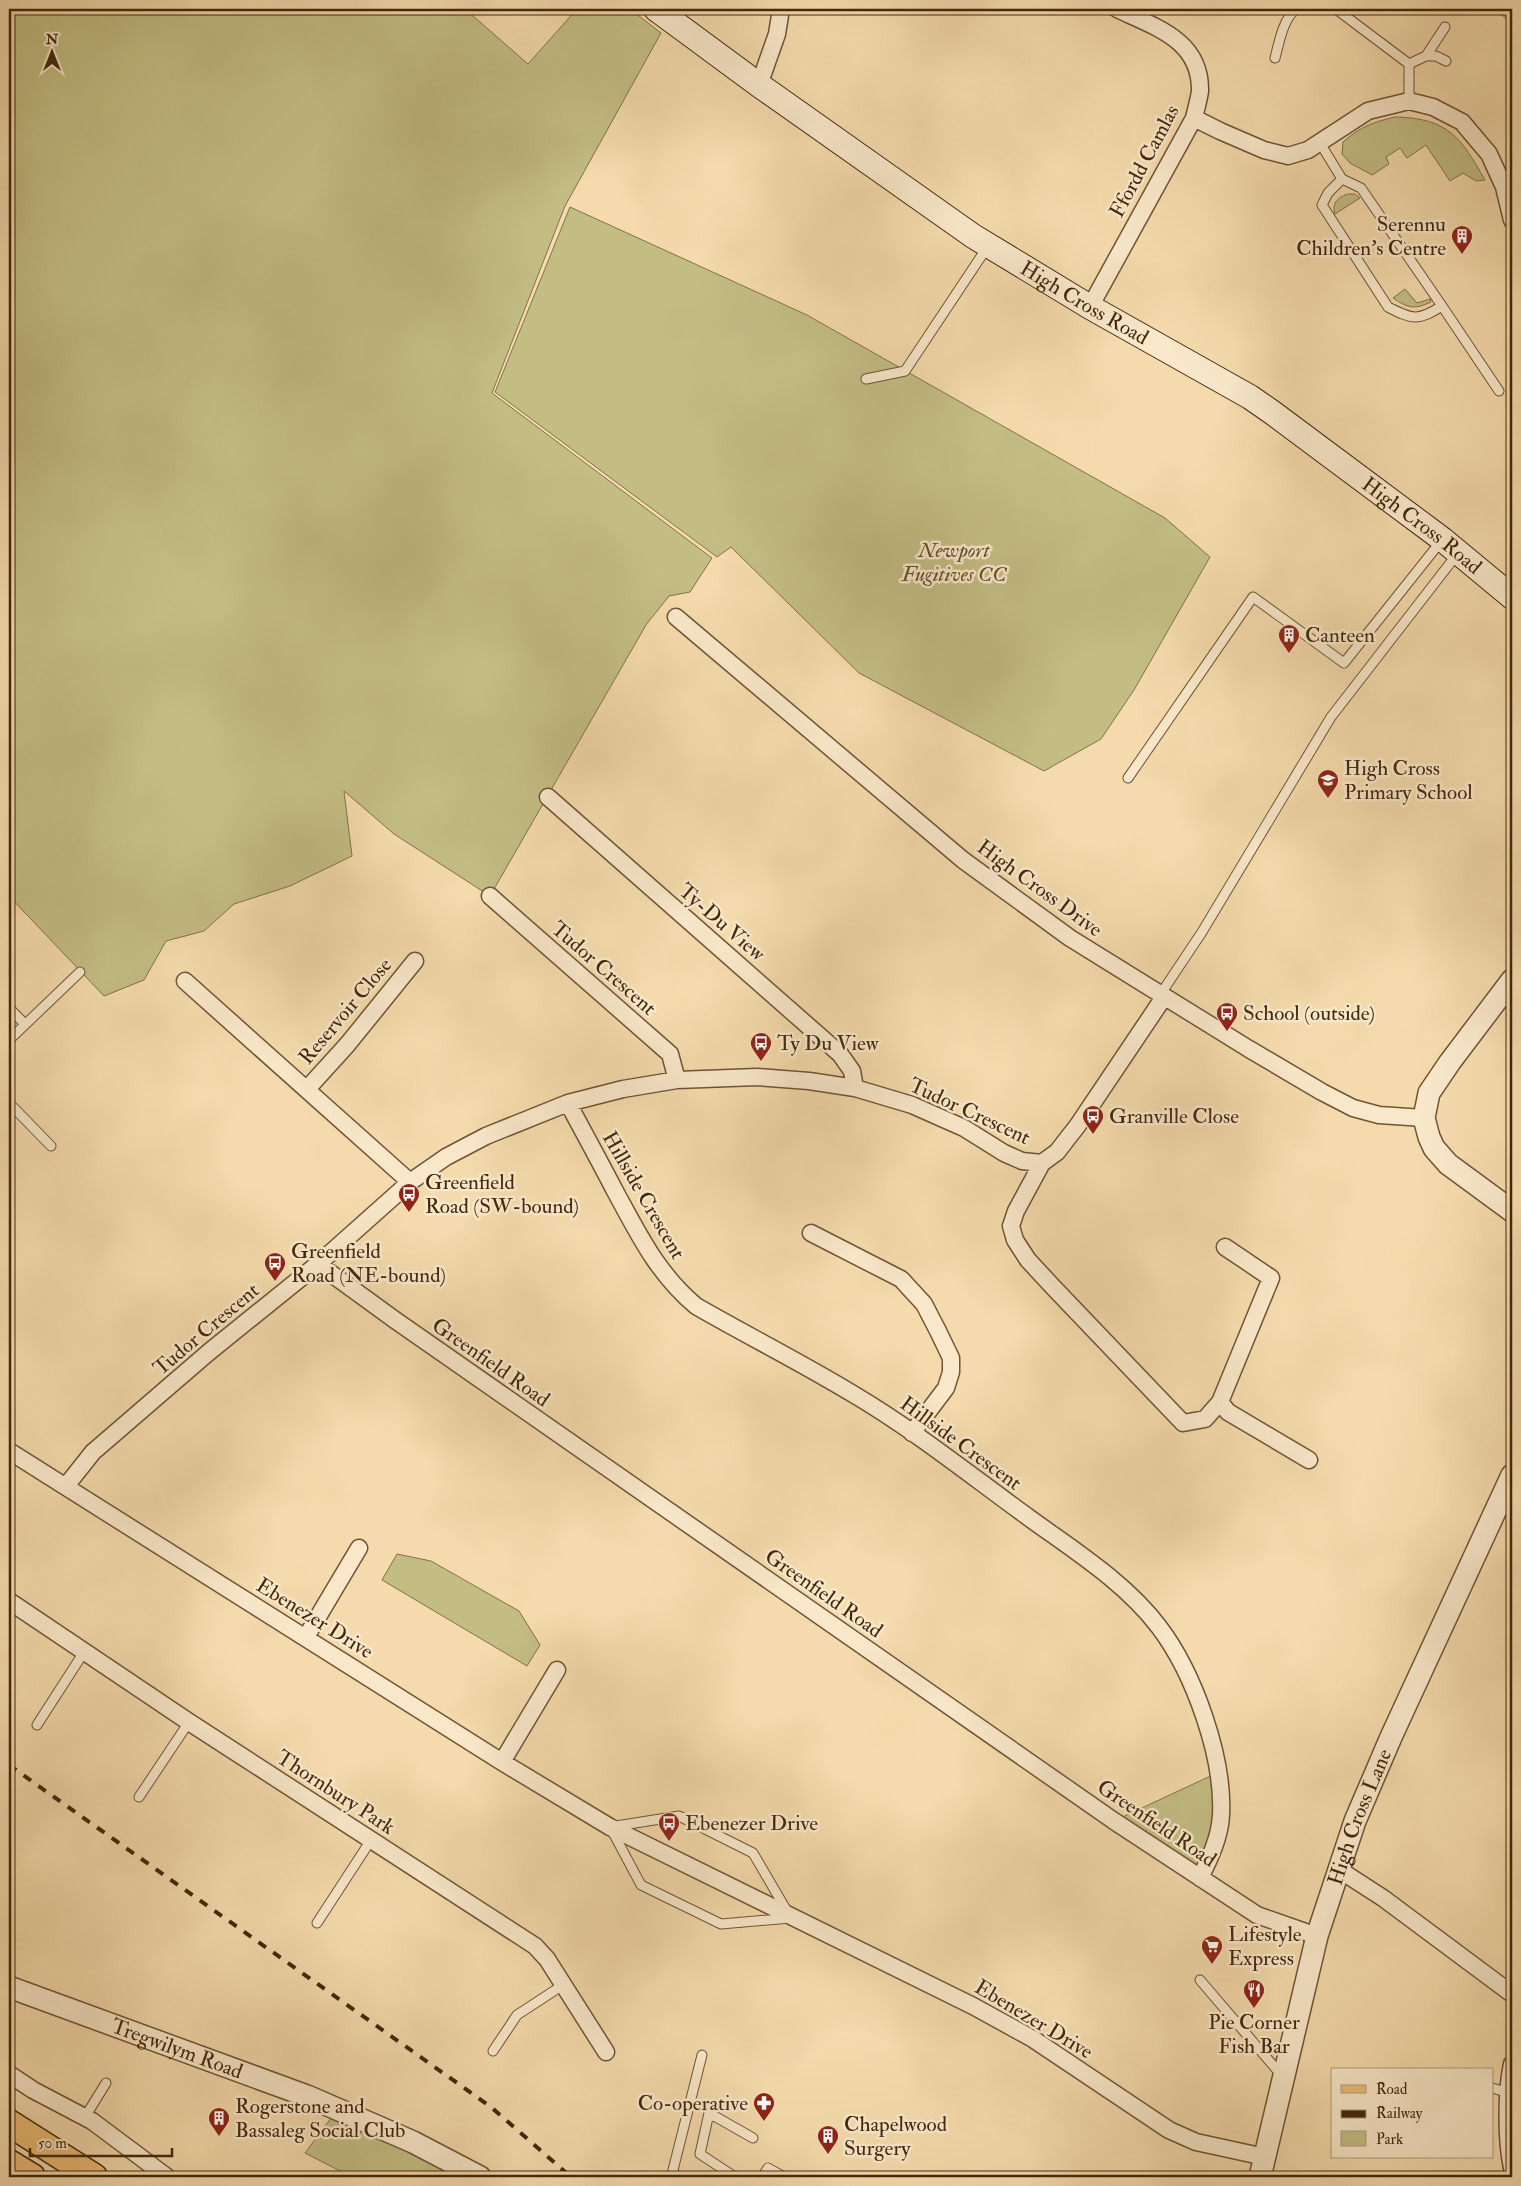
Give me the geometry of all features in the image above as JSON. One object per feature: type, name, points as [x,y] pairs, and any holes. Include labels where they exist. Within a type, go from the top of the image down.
[{"type":"main road","name":"High Cross Road","points":[[656,9],[759,85],[988,245],[1090,307],[1250,397],[1450,546],[1512,597]]},
{"type":"main road","points":[[9,2123],[94,2177]]},
{"type":"main road","points":[[9,2163],[32,2177]]},
{"type":"street","points":[[759,85],[777,34],[781,9]]},
{"type":"street","name":"Ffordd Camlas","points":[[1090,307],[1194,118],[1200,90],[1196,67],[1185,45],[1163,31],[1117,9]]},
{"type":"street","points":[[1194,118],[1220,132],[1264,150],[1288,156],[1308,150],[1368,111],[1409,102],[1432,107],[1462,122],[1490,154],[1504,187],[1512,220]]},
{"type":"street","points":[[1494,165],[1512,178]]},
{"type":"street","name":"High Cross Drive","points":[[676,617],[964,860],[1070,938],[1162,996],[1314,1087],[1353,1108],[1379,1115],[1424,1118]]},
{"type":"street","name":"Ty-Du View","points":[[548,797],[840,1054],[852,1071],[855,1088]]},
{"type":"street","name":"Tudor Crescent","points":[[490,896],[670,1054],[677,1080]]},
{"type":"street","name":"Reservoir Close","points":[[307,1089],[347,1045],[415,961]]},
{"type":"street","points":[[1512,980],[1429,1093],[1424,1118],[1434,1148],[1448,1164],[1512,1211]]},
{"type":"street","name":"Reservoir Close","points":[[185,981],[410,1182]]},
{"type":"street","name":"Tudor Crescent","points":[[66,1486],[93,1452],[210,1352],[318,1264],[410,1182],[446,1157],[486,1136],[568,1103],[622,1089],[677,1080],[757,1077],[809,1081],[855,1088],[912,1105],[964,1128],[1004,1153],[1022,1161],[1042,1163],[1057,1152],[1078,1125],[1162,996]]},
{"type":"street","name":"Hillside Crescent","points":[[568,1103],[636,1231],[662,1273],[676,1289],[696,1306],[854,1394],[912,1433],[1091,1563],[1138,1603],[1158,1626],[1174,1649],[1188,1676],[1209,1733],[1219,1772],[1221,1816],[1212,1854],[1200,1878]]},
{"type":"street","points":[[1042,1163],[1016,1211],[1011,1226],[1015,1240],[1028,1260],[1183,1423],[1205,1419],[1220,1402],[1271,1278],[1225,1247]]},
{"type":"street","points":[[811,1232],[901,1279],[924,1304],[938,1330],[951,1358],[951,1372],[946,1388],[912,1433]]},
{"type":"street","name":"Greenfield Road","points":[[318,1264],[1114,1821],[1257,1915],[1317,1936]]},
{"type":"street","points":[[1220,1402],[1228,1412],[1309,1460]]},
{"type":"street","name":"Ebenezer Drive","points":[[9,1451],[502,1762],[610,1827],[972,2006],[1033,2039],[1168,2130],[1263,2167]]},
{"type":"street","name":"High Cross Lane","points":[[1263,2167],[1317,1936],[1354,1821],[1512,1475]]},
{"type":"street","points":[[306,1637],[359,1548]]},
{"type":"street","name":"Thornbury Park","points":[[9,1601],[189,1722],[536,1946],[606,2052]]},
{"type":"street","points":[[502,1762],[557,1670]]},
{"type":"street","points":[[1338,1869],[1383,1898],[1512,1994]]},
{"type":"street","name":"Tregwilym Road","points":[[9,1987],[306,2096],[413,2142],[480,2177]]},
{"type":"street","points":[[1512,2064],[1509,2093],[1509,2137],[1512,2168]]},
{"type":"street","points":[[9,2074],[33,2090],[84,2117],[167,2177]]},
{"type":"lane","points":[[1275,58],[1283,31],[1292,12],[1296,9]]},
{"type":"lane","points":[[1336,9],[1410,64]]},
{"type":"lane","points":[[1426,56],[1444,27]]},
{"type":"lane","points":[[1410,64],[1426,56],[1436,56],[1446,61]]},
{"type":"lane","points":[[1409,102],[1410,64]]},
{"type":"lane","points":[[1320,142],[1342,179],[1361,188],[1499,391]]},
{"type":"lane","points":[[1342,179],[1328,193],[1322,205],[1388,307],[1405,316],[1424,317],[1442,306]]},
{"type":"lane","points":[[866,379],[905,370],[988,245]]},
{"type":"lane","points":[[1128,778],[1253,597],[1344,663],[1450,546]]},
{"type":"lane","points":[[1162,996],[1331,717],[1450,546]]},
{"type":"lane","points":[[9,1040],[80,972]]},
{"type":"lane","points":[[9,1008],[25,1024]]},
{"type":"lane","points":[[9,1103],[52,1146]]},
{"type":"lane","points":[[37,1725],[84,1652]]},
{"type":"lane","points":[[138,1797],[189,1722]]},
{"type":"lane","points":[[679,1816],[753,1853],[791,1918],[721,1924],[641,1885],[610,1827],[679,1816]]},
{"type":"lane","points":[[317,1923],[371,1840]]},
{"type":"lane","points":[[1200,1980],[1284,2079]]},
{"type":"lane","points":[[493,2051],[517,2015],[563,1985]]},
{"type":"lane","points":[[676,2177],[673,2170],[702,2055]]},
{"type":"lane","points":[[84,2117],[106,2083]]},
{"type":"lane","points":[[1494,2089],[1509,2093]]},
{"type":"lane","points":[[735,2177],[700,2154],[709,2113],[753,2138]]},
{"type":"lane","points":[[762,2177],[768,2168],[784,2177]]},
{"type":"green space","points":[[9,9],[465,9],[528,64],[577,9],[630,9],[661,33],[565,206],[492,393],[712,558],[690,592],[669,596],[646,625],[490,896],[394,834],[344,791],[352,856],[290,886],[234,904],[204,931],[166,941],[144,980],[104,996],[9,896]]},
{"type":"green space","points":[[1496,9],[1512,9],[1512,25]]},
{"type":"green space","points":[[1395,117],[1428,121],[1441,126],[1451,133],[1468,153],[1485,180],[1476,181],[1463,173],[1450,181],[1426,145],[1407,158],[1400,148],[1386,157],[1389,164],[1372,175],[1350,163],[1342,154],[1343,142],[1355,132],[1373,123]]},
{"type":"green space","points":[[1355,194],[1360,198],[1335,214],[1335,203],[1342,196]]},
{"type":"green space","name":"Newport Fugitives CC","points":[[570,207],[807,315],[1165,518],[1210,557],[1134,690],[1101,739],[1044,771],[859,673],[731,547],[717,557],[495,392]]},
{"type":"green space","points":[[1405,289],[1417,303],[1430,299],[1431,302],[1411,307],[1393,298]]},
{"type":"green space","points":[[397,1554],[431,1561],[519,1611],[540,1645],[527,1666],[382,1580]]},
{"type":"green space","points":[[1219,1772],[1221,1816],[1200,1878],[1114,1821]]},
{"type":"green space","points":[[337,2110],[480,2177],[352,2177],[305,2153]]},
{"type":"railway","points":[[9,1765],[491,2107],[571,2177]]},
{"type":"place","name":"Serennu Children's Centre","points":[[1462,255]]},
{"type":"place","name":"Canteen","points":[[1289,654]]},
{"type":"place","name":"High Cross Primary School","points":[[1328,799]]},
{"type":"place","name":"School (outside)","points":[[1227,1032]]},
{"type":"place","name":"Ty Du View","points":[[761,1062]]},
{"type":"place","name":"Granville Close","points":[[1093,1135]]},
{"type":"place","name":"Greenfield Road (SW-bound)","points":[[409,1213]]},
{"type":"place","name":"Greenfield Road (NE-bound)","points":[[275,1282]]},
{"type":"place","name":"Ebenezer Drive","points":[[669,1842]]},
{"type":"place","name":"Lifestyle Express","points":[[1212,1965]]},
{"type":"place","name":"Pie Corner Fish Bar","points":[[1254,2009]]},
{"type":"place","name":"Co-operative","points":[[764,2122]]},
{"type":"place","name":"Rogerstone and Bassaleg Social Club","points":[[219,2137]]},
{"type":"place","name":"Chapelwood Surgery","points":[[828,2155]]}]
